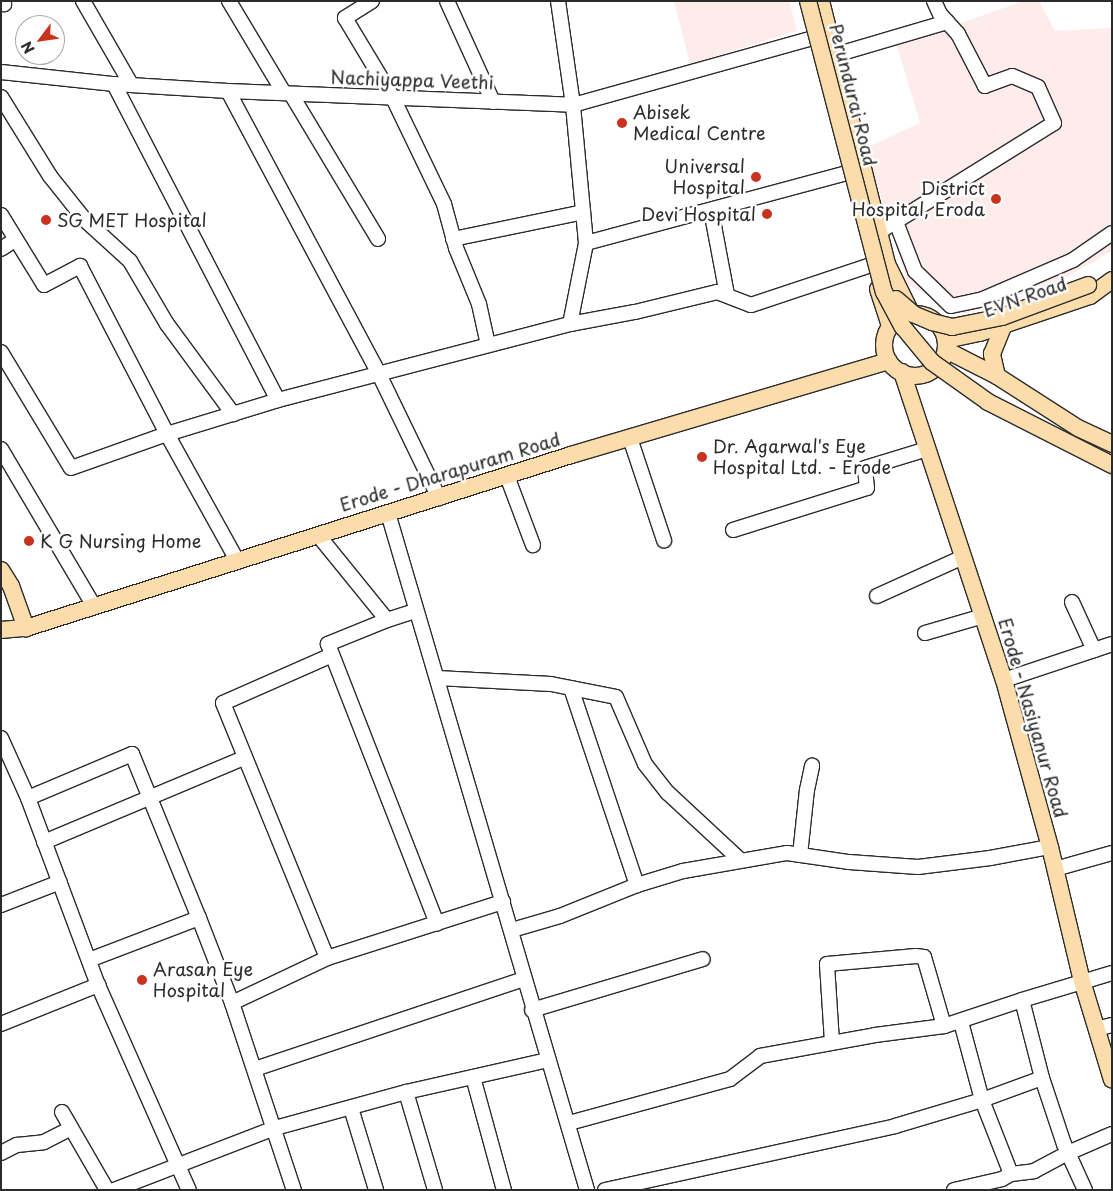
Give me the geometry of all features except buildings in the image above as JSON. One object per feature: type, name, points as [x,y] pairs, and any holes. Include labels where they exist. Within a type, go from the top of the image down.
[{"type":"main road","points":[[804,1],[871,265],[890,327]]},
{"type":"main road","name":"Perundurai Road","points":[[808,1],[884,292],[903,327],[932,362],[988,402],[1112,466]]},
{"type":"main road","name":"Perundurai Road","points":[[816,1],[875,232],[896,299],[911,328],[936,357],[962,378],[1033,418],[1112,456]]},
{"type":"main road","points":[[821,1],[887,264],[911,314]]},
{"type":"main road","points":[[896,299],[913,314],[932,322],[952,327],[1002,317],[1088,285],[1112,268]]},
{"type":"main road","name":"EVN Road","points":[[946,345],[1090,296],[1112,280]]},
{"type":"main road","points":[[946,345],[943,359],[934,369],[920,375],[902,372],[888,361],[885,347],[890,327],[897,319],[911,314],[927,316],[936,322],[946,345],[1078,428],[1112,444]]},
{"type":"main road","points":[[997,376],[992,354],[1004,325]]},
{"type":"main road","name":"Erode - Dharapuram Road","points":[[1,630],[26,628],[507,476],[888,361]]},
{"type":"main road","points":[[934,369],[973,399],[1112,472]]},
{"type":"main road","name":"Erode - Nasiyanur Road","points":[[902,372],[1004,680],[1050,847],[1082,981],[1104,1027],[1112,1080]]},
{"type":"main road","points":[[1,570],[11,586],[26,628]]},
{"type":"main road","name":"Erode - Dharapuram Road","points":[[1,642],[13,639],[26,628]]},
{"type":"street","points":[[83,1],[131,84]]},
{"type":"street","points":[[229,1],[378,239]]},
{"type":"street","points":[[372,1],[345,18],[393,98],[444,204],[453,239],[479,304],[488,344]]},
{"type":"street","points":[[447,1],[493,102]]},
{"type":"street","points":[[558,1],[573,105],[586,242],[570,324]]},
{"type":"street","points":[[879,232],[1054,123],[1038,87],[1012,76],[985,86],[958,34],[940,14],[934,1]]},
{"type":"street","points":[[835,55],[947,22]]},
{"type":"street","name":"Nachiyappa Veethi","points":[[1,72],[114,84],[228,91],[573,105],[829,33]]},
{"type":"street","points":[[114,84],[278,400]]},
{"type":"street","points":[[228,91],[379,374],[438,498]]},
{"type":"street","points":[[1,96],[56,183],[85,220],[130,261],[167,324],[233,414]]},
{"type":"street","points":[[586,242],[848,173]]},
{"type":"street","points":[[711,210],[726,295]]},
{"type":"street","points":[[453,239],[583,212]]},
{"type":"street","points":[[1,215],[44,285],[80,266],[167,434],[238,562]]},
{"type":"street","points":[[896,222],[915,271],[951,306],[983,299],[1073,260],[1112,233]]},
{"type":"street","points":[[1,249],[15,240]]},
{"type":"street","points":[[1,352],[71,468],[167,434],[278,400],[488,344],[717,292],[751,305],[871,265]]},
{"type":"street","points":[[630,438],[664,540]]},
{"type":"street","points":[[1,449],[94,606]]},
{"type":"street","points":[[733,530],[867,488],[864,468],[927,449]]},
{"type":"street","points":[[507,476],[533,545]]},
{"type":"street","points":[[388,513],[415,611],[437,678],[512,930],[532,1010],[569,1123],[587,1190]]},
{"type":"street","points":[[318,535],[387,620]]},
{"type":"street","points":[[877,596],[963,557]]},
{"type":"street","points":[[1072,602],[1094,650]]},
{"type":"street","points":[[415,611],[387,620],[328,644],[437,923]]},
{"type":"street","points":[[925,633],[983,616]]},
{"type":"street","points":[[1004,680],[1112,644]]},
{"type":"street","points":[[327,958],[222,703],[332,655]]},
{"type":"street","points":[[437,678],[551,684],[616,698],[644,764],[668,793],[740,860]]},
{"type":"street","points":[[572,688],[637,885]]},
{"type":"street","points":[[1,738],[28,798],[98,985],[189,1190]]},
{"type":"street","points":[[28,798],[132,754],[232,1003],[294,1190]]},
{"type":"street","points":[[44,842],[149,796],[244,758]]},
{"type":"street","points":[[800,855],[807,790],[812,766]]},
{"type":"street","points":[[512,930],[560,916],[637,885],[683,871],[740,860],[787,853],[849,862],[918,867],[990,858],[1050,847]]},
{"type":"street","points":[[1055,869],[1112,853]]},
{"type":"street","points":[[1,905],[60,882]]},
{"type":"street","points":[[232,1003],[327,958],[503,902]]},
{"type":"street","points":[[89,960],[199,918]]},
{"type":"street","points":[[832,1042],[827,964],[916,956],[924,958],[944,1026]]},
{"type":"street","points":[[532,1010],[703,959]]},
{"type":"street","points":[[569,1123],[730,1080],[760,1056],[832,1042],[961,1022],[1022,1000],[1112,973]]},
{"type":"street","points":[[255,1069],[524,979]]},
{"type":"street","points":[[1,1024],[98,985]]},
{"type":"street","points":[[1022,1000],[1042,1078],[1068,1153],[1085,1190]]},
{"type":"street","points":[[961,1022],[982,1100],[1011,1174]]},
{"type":"street","points":[[114,1190],[275,1128],[406,1092],[548,1060]]},
{"type":"street","points":[[473,1077],[504,1190]]},
{"type":"street","points":[[605,1190],[895,1126],[982,1100],[1042,1078]]},
{"type":"street","points":[[406,1092],[435,1190]]},
{"type":"street","points":[[352,1108],[376,1190]]},
{"type":"street","points":[[62,1112],[107,1190]]},
{"type":"street","points":[[1,1153],[17,1145],[44,1142],[71,1128]]},
{"type":"street","points":[[954,1190],[971,1188],[978,1182],[1002,1179],[1011,1174],[1034,1171],[1068,1153],[1112,1134]]},
{"type":"shaded area","points":[[674,1],[789,1],[797,31],[690,64]]},
{"type":"shaded area","name":"District Hospital, Eroda","points":[[1023,1],[1039,1],[1055,31],[1112,28],[1112,251],[1060,281],[964,314],[908,285],[866,148],[920,123],[897,46]]},
{"type":"place","name":"Abisek Medical Centre","points":[[622,123]]},
{"type":"place","name":"Universal Hospital","points":[[756,177]]},
{"type":"place","name":"District Hospital, Eroda","points":[[996,199]]},
{"type":"place","name":"Devi Hospital","points":[[767,214]]},
{"type":"place","name":"SG MET Hospital","points":[[46,220]]},
{"type":"place","name":"Dr. Agarwal's Eye Hospital Ltd. - Erode","points":[[702,457]]},
{"type":"place","name":"K G Nursing Home","points":[[29,541]]},
{"type":"place","name":"Arasan Eye Hospital","points":[[142,980]]}]
